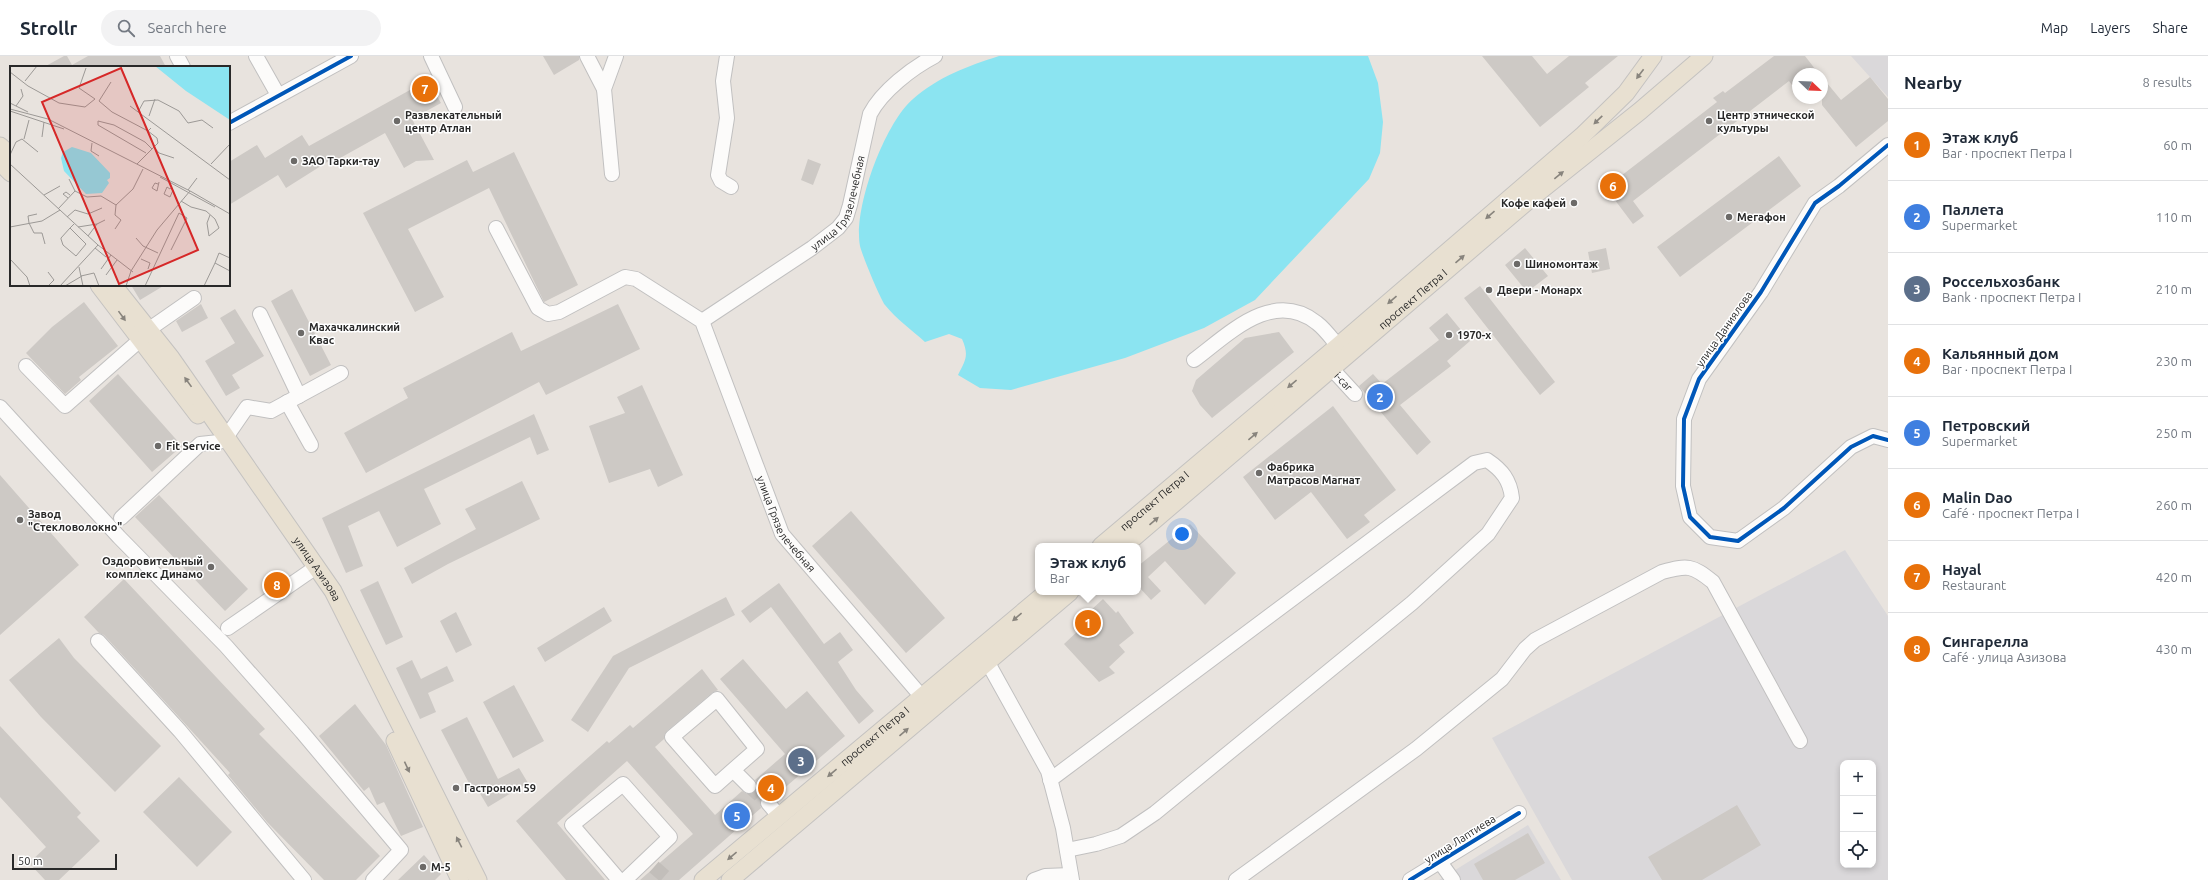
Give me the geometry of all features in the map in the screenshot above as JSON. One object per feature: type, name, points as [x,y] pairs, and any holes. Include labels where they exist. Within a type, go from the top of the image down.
[{"type":"main road","name":"проспект Петра I","points":[[1105,543],[1338,346],[1582,136],[1626,93],[1654,56]]},
{"type":"main road","name":"проспект Петра I","points":[[1128,543],[1531,198],[1640,111],[1704,56]]},
{"type":"main road","points":[[1640,111],[1658,100],[1714,56]]},
{"type":"main road","points":[[0,146],[10,155]]},
{"type":"main road","points":[[0,162],[10,172]]},
{"type":"main road","name":"улица Азизова","points":[[99,286],[144,335],[171,358],[309,572],[327,602],[460,880]]},
{"type":"main road","name":"улица Азизова","points":[[114,286],[144,335]]},
{"type":"main road","name":"улица Азизова","points":[[223,439],[333,591],[478,880]]},
{"type":"main road","name":"проспект Петра I","points":[[703,880],[1043,595]]},
{"type":"main road","name":"проспект Петра I","points":[[730,880],[1067,595]]},
{"type":"street","points":[[177,56],[182,66]]},
{"type":"street","points":[[256,56],[278,95]]},
{"type":"street","points":[[230,122],[351,56]]},
{"type":"street","points":[[431,56],[455,107]]},
{"type":"street","points":[[587,56],[604,89],[612,174]]},
{"type":"street","points":[[604,89],[616,56]]},
{"type":"street","points":[[727,56],[723,81],[727,118],[718,175],[722,181],[732,188]]},
{"type":"street","name":"улица Грязелечебная","points":[[922,697],[782,534],[702,321],[812,248],[838,228],[846,218],[850,205],[870,114],[876,102],[890,88],[935,56]]},
{"type":"street","name":"улица Даниялова","points":[[1888,145],[1839,186],[1815,203],[1761,292],[1699,379],[1684,419],[1683,486],[1690,517],[1710,537],[1738,541],[1784,508],[1851,447],[1873,436],[1888,440]]},
{"type":"street","points":[[496,228],[538,308],[548,314],[559,312],[625,276],[636,279],[702,321]]},
{"type":"street","points":[[26,366],[64,406],[144,335],[194,298]]},
{"type":"street","points":[[1194,360],[1247,320],[1274,310],[1294,311],[1317,323],[1338,346]]},
{"type":"street","points":[[260,314],[311,445]]},
{"type":"street","name":"i-car","points":[[1332,369],[1355,394]]},
{"type":"street","points":[[121,518],[200,444],[223,439],[247,406],[271,411],[341,373]]},
{"type":"street","points":[[0,407],[119,537],[226,646],[302,732],[401,850],[373,880]]},
{"type":"street","points":[[1050,780],[1474,463],[1486,460],[1498,468],[1510,484],[1512,498],[1488,534],[1412,603],[1155,813],[1121,836],[1096,844],[1067,850]]},
{"type":"street","points":[[1236,880],[1416,749],[1502,679],[1525,649],[1535,640],[1662,572],[1680,567],[1697,569],[1713,582],[1800,741]]},
{"type":"street","points":[[228,628],[309,572]]},
{"type":"street","points":[[98,641],[180,731],[304,880]]},
{"type":"street","points":[[988,663],[1048,772],[1067,850],[1072,877],[1045,876],[1034,880]]},
{"type":"street","points":[[717,699],[757,750],[733,770],[715,786],[672,737],[717,699]]},
{"type":"street","points":[[733,770],[749,786]]},
{"type":"street","points":[[619,880],[572,825],[623,784],[670,837],[650,864],[625,880]]},
{"type":"street","points":[[768,803],[779,816]]},
{"type":"street","name":"улица Лаптиева","points":[[1410,880],[1519,813]]},
{"type":"street","points":[[1440,862],[1453,880]]},
{"type":"shaded area","points":[[1851,56],[1888,56],[1888,97]]},
{"type":"shaded area","points":[[1845,550],[1888,616],[1888,880],[1572,880],[1492,738]]},
{"type":"shaded area","points":[[1528,825],[1561,880],[1439,880]]},
{"type":"water","points":[[999,56],[1368,56],[1378,83],[1383,122],[1380,153],[1369,179],[1255,300],[1204,328],[1125,358],[1011,390],[980,388],[958,375],[966,357],[962,339],[949,334],[925,342],[899,320],[885,305],[875,286],[861,251],[859,230],[861,211],[873,168],[892,127],[902,111],[913,99],[943,78],[965,68]]},
{"type":"building","points":[[64,56],[67,56],[72,65],[88,56],[160,56],[165,66],[46,66]]},
{"type":"building","points":[[543,56],[579,56],[579,60],[554,75]]},
{"type":"building","points":[[1482,56],[1532,56],[1547,74],[1569,56],[1618,56],[1585,83],[1589,87],[1540,127]]},
{"type":"building","points":[[1774,56],[1805,56],[1814,68],[1792,68],[1792,85],[1789,81],[1633,201],[1644,216],[1633,224],[1599,179],[1610,171],[1617,179],[1717,102],[1713,98],[1723,91],[1725,93]]},
{"type":"building","points":[[1870,77],[1888,99],[1888,121],[1856,147],[1822,105],[1828,104],[1828,84],[1841,100]]},
{"type":"building","points":[[428,80],[441,103],[412,119],[434,160],[416,161],[404,168],[385,133],[333,162],[332,159],[286,188],[278,175],[230,204],[230,161],[257,145],[265,158],[302,135],[309,146]]},
{"type":"building","points":[[514,152],[578,285],[544,302],[489,188],[408,229],[444,297],[415,312],[363,213],[467,160],[473,172]]},
{"type":"building","name":"Мегафон","points":[[1779,156],[1801,186],[1680,277],[1657,247]]},
{"type":"building","points":[[808,159],[821,164],[813,185],[801,180]]},
{"type":"building","points":[[1525,248],[1548,276],[1527,292],[1505,265]]},
{"type":"building","points":[[1606,248],[1610,269],[1592,273],[1588,252]]},
{"type":"building","points":[[132,286],[163,286],[140,300]]},
{"type":"building","points":[[1480,286],[1555,382],[1540,395],[1464,298]]},
{"type":"building","name":"Махачкалинский Квас","points":[[292,289],[331,365],[310,376],[271,301]]},
{"type":"building","points":[[84,302],[118,346],[79,377],[81,380],[65,394],[26,353],[52,327]]},
{"type":"building","points":[[201,304],[208,318],[182,332],[176,321]]},
{"type":"building","points":[[618,304],[640,349],[546,395],[539,382],[366,473],[344,433],[408,398],[403,388],[512,332],[521,351]]},
{"type":"building","points":[[235,309],[264,356],[232,375],[240,388],[226,396],[205,361],[235,343],[220,318]]},
{"type":"building","points":[[1447,313],[1470,341],[1447,361],[1451,366],[1400,405],[1431,442],[1417,455],[1359,386],[1373,374],[1382,384],[1439,340],[1429,328]]},
{"type":"building","points":[[1279,332],[1294,352],[1212,418],[1200,405],[1192,391],[1196,380],[1245,338]]},
{"type":"building","points":[[118,374],[182,446],[152,472],[89,401]]},
{"type":"building","points":[[642,385],[683,475],[658,487],[650,469],[609,483],[589,426],[625,413],[617,397]]},
{"type":"building","points":[[1333,406],[1396,490],[1364,515],[1370,522],[1347,539],[1311,492],[1275,520],[1243,477]]},
{"type":"building","points":[[534,414],[549,450],[537,455],[530,437],[424,489],[441,524],[397,547],[379,511],[348,526],[363,566],[346,573],[322,518]]},
{"type":"building","name":"Завод \"Стекловолокно\"","points":[[0,475],[79,565],[0,635]]},
{"type":"building","points":[[522,481],[540,519],[448,564],[412,584],[404,568],[476,529],[465,509]]},
{"type":"building","points":[[159,495],[248,589],[225,611],[135,517]]},
{"type":"building","points":[[851,511],[945,618],[906,653],[812,546]]},
{"type":"building","points":[[1190,524],[1236,573],[1205,605],[1165,561],[1148,577],[1161,591],[1151,600],[1141,589],[1141,564]]},
{"type":"building","points":[[124,579],[265,729],[259,734],[380,856],[356,880],[324,880],[267,822],[228,775],[230,773],[104,635],[99,633],[84,617]]},
{"type":"building","points":[[378,581],[403,637],[386,645],[360,590]]},
{"type":"building","points":[[779,583],[824,644],[840,632],[853,650],[838,662],[856,690],[874,711],[859,724],[771,607],[750,623],[741,611]]},
{"type":"building","points":[[726,597],[735,615],[629,668],[588,732],[571,720],[613,656]]},
{"type":"building","points":[[1103,599],[1116,613],[1118,611],[1134,633],[1119,645],[1125,652],[1109,667],[1115,673],[1099,682],[1064,644],[1080,629],[1074,623],[1076,616],[1081,611],[1090,611]]},
{"type":"building","points":[[604,607],[612,621],[545,662],[537,648]]},
{"type":"building","points":[[456,612],[472,645],[456,653],[440,621]]},
{"type":"building","points":[[59,638],[74,658],[161,746],[115,792],[41,717],[9,680]]},
{"type":"building","points":[[743,659],[786,709],[807,691],[845,736],[774,797],[767,795],[762,797],[760,804],[761,808],[679,880],[640,880],[693,834],[627,761],[557,823],[605,880],[566,880],[516,821],[607,741],[609,743],[630,725],[633,728],[702,669],[718,690],[712,693],[667,731],[664,739],[655,747],[715,815],[742,791],[747,794],[755,792],[757,784],[755,780],[785,754],[720,679]]},
{"type":"building","points":[[412,660],[421,679],[447,666],[454,681],[428,693],[436,712],[420,719],[396,668]]},
{"type":"building","points":[[514,685],[544,741],[513,758],[483,702]]},
{"type":"building","points":[[355,704],[386,745],[423,827],[401,836],[384,802],[377,805],[369,787],[364,791],[319,736]]},
{"type":"building","points":[[467,717],[498,779],[519,768],[528,783],[488,807],[475,785],[471,787],[441,730]]},
{"type":"building","points":[[0,726],[81,813],[77,817],[100,841],[59,880],[45,880],[29,863],[46,847],[0,797]]},
{"type":"building","points":[[179,777],[232,832],[197,867],[143,812]]},
{"type":"building","points":[[1737,805],[1761,845],[1702,880],[1662,880],[1648,857]]},
{"type":"building","points":[[1528,833],[1545,863],[1515,880],[1483,880],[1474,864]]},
{"type":"building","points":[[424,855],[441,874],[435,880],[398,880]]},
{"type":"tunnel","points":[[749,786],[768,803]]},
{"type":"tunnel","points":[[654,867],[669,880]]},
{"type":"cycle path","points":[[230,122],[351,56]]},
{"type":"cycle path","points":[[1888,145],[1839,186],[1815,203],[1761,292],[1699,379],[1684,419],[1683,486],[1690,517],[1710,537],[1738,541],[1784,508],[1851,447],[1873,436],[1888,440]]},
{"type":"cycle path","points":[[1410,880],[1519,813]]},
{"type":"place","name":"Hayal","points":[[425,89]]},
{"type":"place","name":"Развлекательный центр Атлан","points":[[397,121]]},
{"type":"place","name":"Центр этнической культуры","points":[[1709,121]]},
{"type":"place","name":"ЗАО Тарки-тау","points":[[294,161]]},
{"type":"place","name":"Malin Dao","points":[[1613,186]]},
{"type":"place","name":"Кофе кафей","points":[[1574,203]]},
{"type":"place","name":"Мегафон","points":[[1729,217]]},
{"type":"place","name":"Шиномонтаж","points":[[1517,264]]},
{"type":"place","name":"Двери - Монарх","points":[[1489,290]]},
{"type":"place","name":"Махачкалинский Квас","points":[[301,333]]},
{"type":"place","name":"1970-х","points":[[1449,335]]},
{"type":"place","name":"Паллета","points":[[1380,397]]},
{"type":"place","name":"Fit Service","points":[[158,446]]},
{"type":"place","name":"Фабрика Матрасов Магнат","points":[[1259,473]]},
{"type":"place","name":"Завод \"Стекловолокно\"","points":[[20,520]]},
{"type":"place","name":"Оздоровительный комплекс Динамо","points":[[211,567]]},
{"type":"place","name":"Сингарелла","points":[[277,585]]},
{"type":"place","name":"Этаж клуб","points":[[1088,623]]},
{"type":"place","name":"Россельхозбанк","points":[[801,761]]},
{"type":"place","name":"Гастроном 59","points":[[456,788]]},
{"type":"place","name":"Кальянный дом","points":[[771,788]]},
{"type":"place","name":"Петровский","points":[[737,816]]},
{"type":"place","name":"М-5","points":[[423,867]]}]
